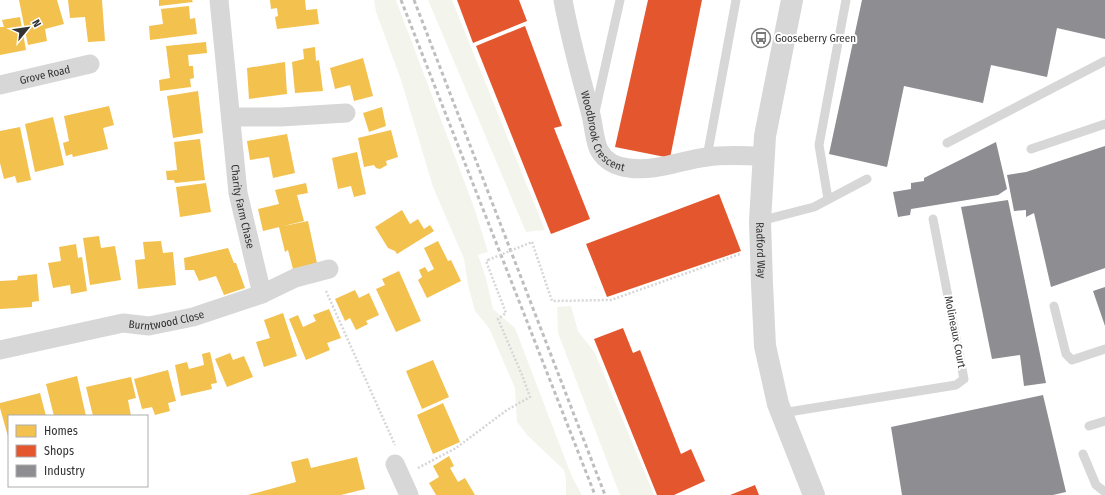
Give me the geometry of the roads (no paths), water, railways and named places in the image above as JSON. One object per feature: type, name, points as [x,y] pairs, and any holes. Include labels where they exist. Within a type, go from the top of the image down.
[{"type":"street","name":"Charity Farm Chase","points":[[219,0],[238,193],[262,294]]},
{"type":"street","name":"Woodbrook Crescent","points":[[563,0],[568,29],[593,122],[595,140],[600,151],[607,160],[616,165],[630,169],[638,169],[669,166],[707,156],[765,156]]},
{"type":"street","name":"Radford Way","points":[[792,0],[765,136],[760,221],[765,346],[782,414],[814,495]]},
{"type":"street","name":"Grove Road","points":[[0,85],[90,64]]},
{"type":"street","points":[[231,117],[281,117],[346,113]]},
{"type":"street","name":"Burntwood Close","points":[[0,350],[123,323],[149,326],[194,317],[262,294],[295,278],[323,270]]},
{"type":"street","points":[[398,470],[408,495]]},
{"type":"lane","points":[[593,122],[620,0]]},
{"type":"lane","points":[[707,156],[736,0]]},
{"type":"lane","points":[[828,199],[819,145],[846,0]]},
{"type":"lane","points":[[947,143],[1105,61]]},
{"type":"lane","points":[[1031,149],[1105,124]]},
{"type":"lane","points":[[760,221],[814,207],[867,179]]},
{"type":"lane","name":"Molineaux Court","points":[[782,414],[956,385],[964,379],[933,219]]},
{"type":"lane","points":[[1054,306],[1066,354],[1072,360],[1105,349]]},
{"type":"lane","points":[[1090,426],[1105,421]]},
{"type":"lane","points":[[1083,454],[1096,485],[1105,492]]},
{"type":"railway","points":[[401,0],[595,495]]},
{"type":"railway","points":[[414,0],[605,495]]},
{"type":"place","name":"Gooseberry Green","points":[[761,38]]}]
